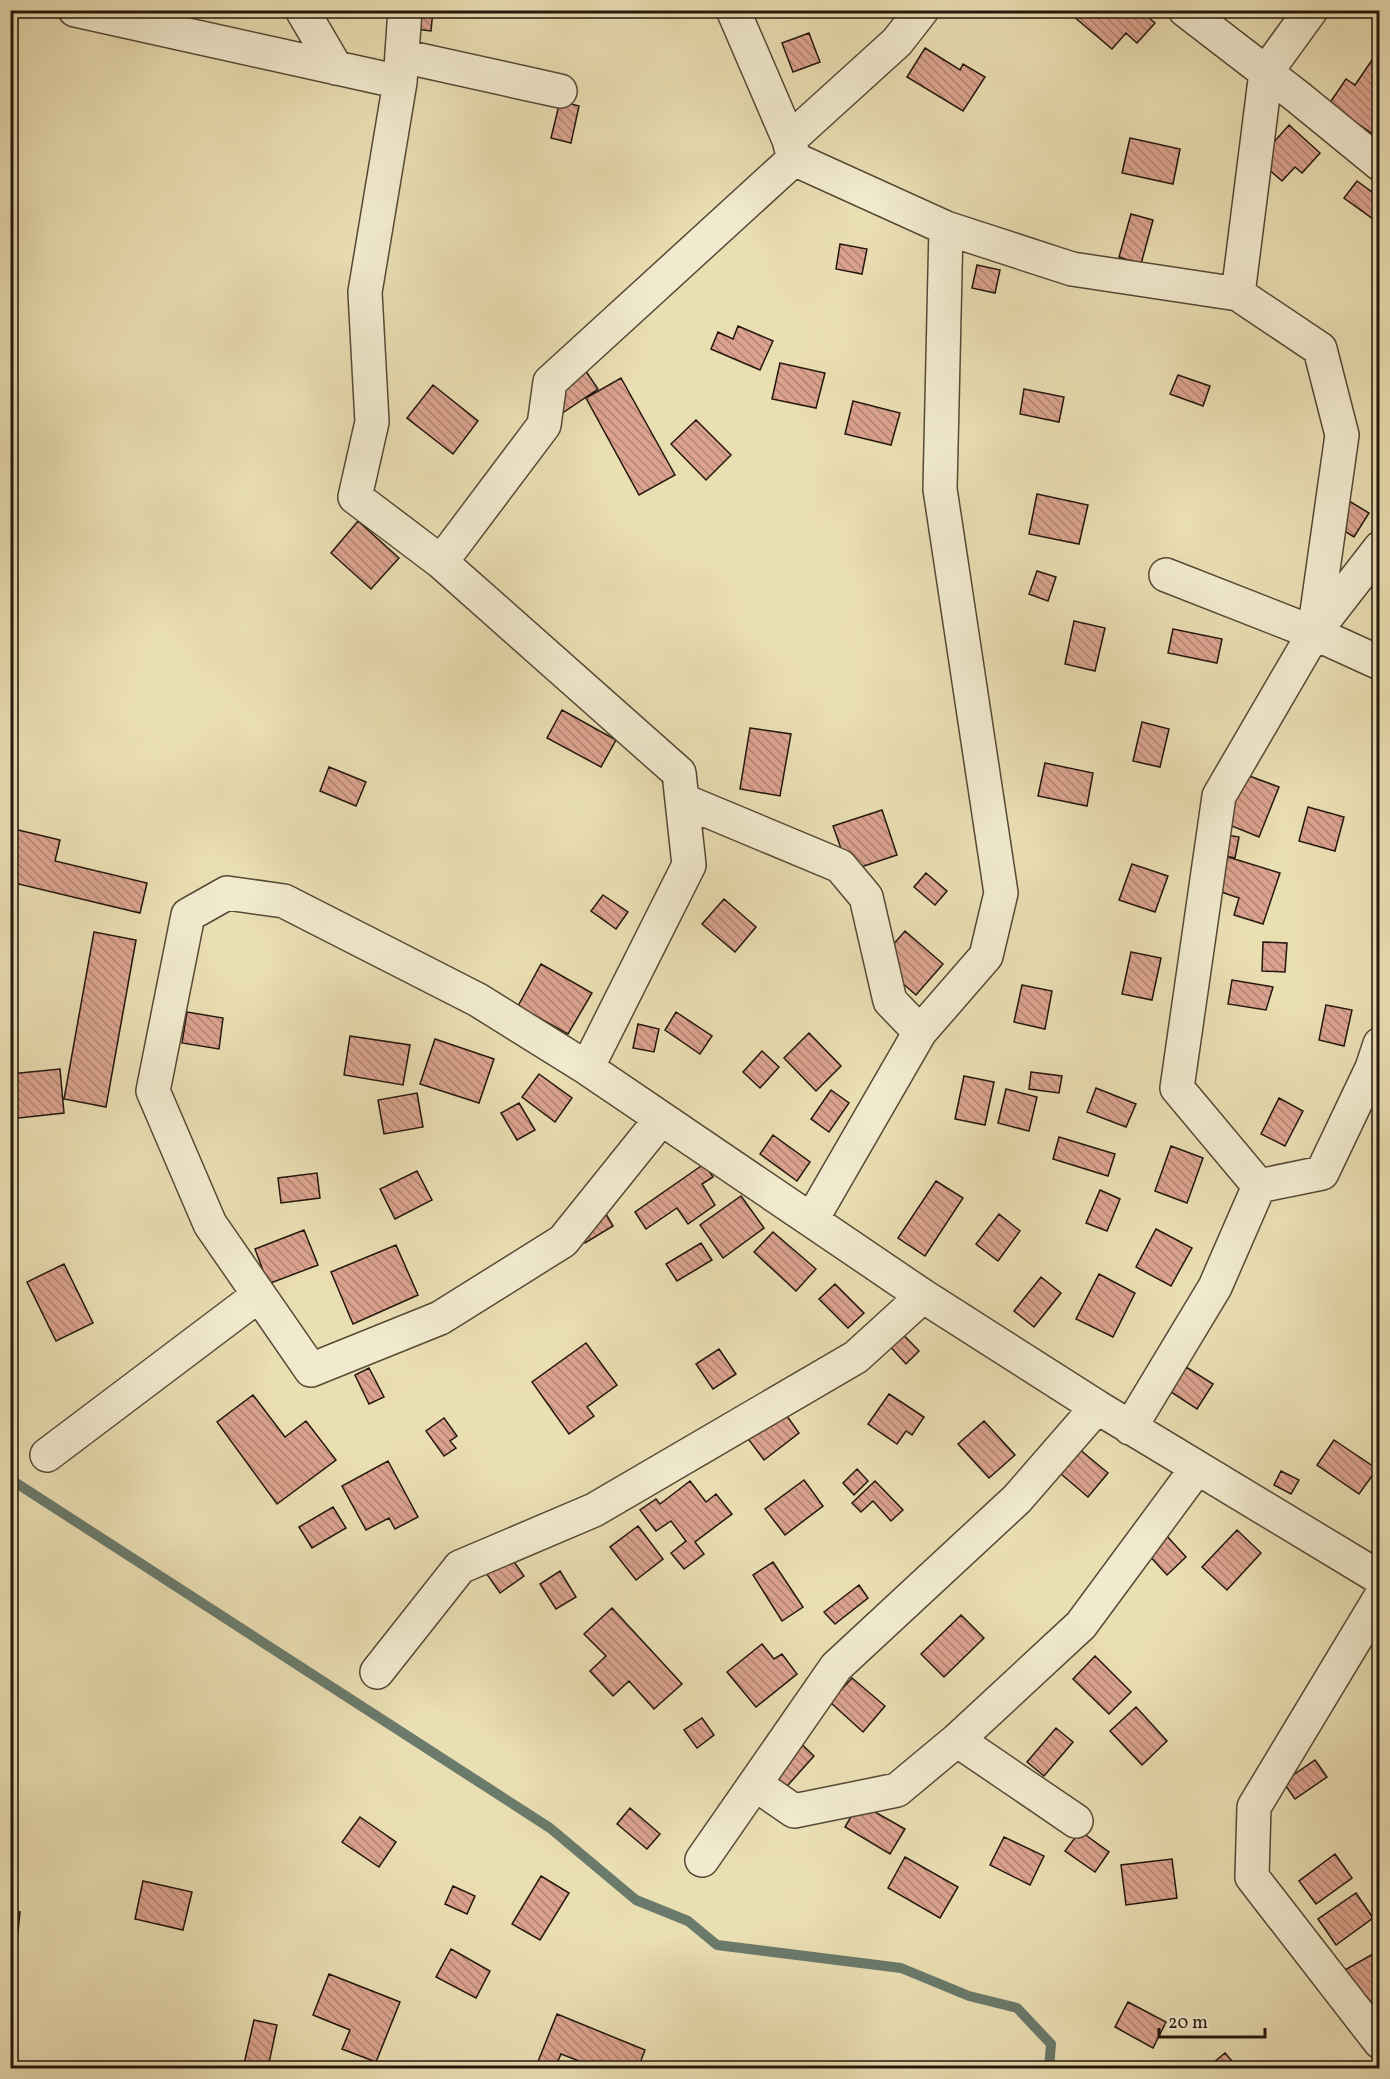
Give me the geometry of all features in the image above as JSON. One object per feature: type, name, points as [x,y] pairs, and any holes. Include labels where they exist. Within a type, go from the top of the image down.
[{"type":"street","points":[[75,10],[336,68],[401,69],[560,91]]},
{"type":"street","points":[[302,10],[336,68]]},
{"type":"street","points":[[405,10],[401,69],[365,292],[372,422],[355,497],[441,562],[679,773],[689,865],[587,1068]]},
{"type":"street","points":[[734,10],[792,149],[946,228],[1072,269],[1238,294],[1320,349],[1341,435],[1314,633]]},
{"type":"street","points":[[441,562],[544,425],[550,382],[792,149],[897,42],[922,10]]},
{"type":"street","points":[[1185,10],[1380,164]]},
{"type":"street","points":[[1238,294],[1266,72],[1311,10]]},
{"type":"street","points":[[812,1219],[920,1032],[986,956],[1001,893],[940,489],[946,228]]},
{"type":"street","points":[[1259,1186],[1177,1088],[1219,796],[1314,633],[1380,548]]},
{"type":"street","points":[[1166,575],[1314,633],[1380,663]]},
{"type":"street","points":[[682,800],[840,866],[866,897],[890,1001],[920,1032]]},
{"type":"street","points":[[661,1119],[563,1241],[440,1318],[311,1370],[210,1224],[153,1091],[188,915],[227,893],[284,902],[478,1000],[587,1068],[923,1296],[1130,1428],[1380,1578]]},
{"type":"street","points":[[1259,1186],[1322,1173],[1372,1068],[1380,1044]]},
{"type":"street","points":[[1130,1428],[1215,1287],[1259,1186]]},
{"type":"street","points":[[47,1455],[259,1295]]},
{"type":"street","points":[[376,1672],[460,1567],[604,1504],[856,1357],[923,1296]]},
{"type":"street","points":[[702,1860],[836,1667],[1017,1499],[1097,1407]]},
{"type":"street","points":[[755,1784],[794,1811],[897,1790],[957,1740],[1081,1625],[1197,1468]]},
{"type":"street","points":[[1380,1598],[1254,1808],[1252,1877],[1380,2042]]},
{"type":"street","points":[[957,1740],[1076,1821]]},
{"type":"building","points":[[401,10],[433,10],[431,31],[399,27]]},
{"type":"building","points":[[1066,10],[1140,10],[1155,23],[1137,43],[1126,33],[1112,49]]},
{"type":"building","points":[[809,33],[820,62],[793,72],[782,43]]},
{"type":"building","points":[[925,48],[960,70],[963,64],[985,77],[963,111],[907,77]]},
{"type":"building","points":[[1372,60],[1380,65],[1380,125],[1373,134],[1329,104],[1346,79],[1355,85]]},
{"type":"building","points":[[560,101],[579,106],[571,143],[551,138]]},
{"type":"building","points":[[1289,125],[1320,153],[1302,173],[1295,167],[1282,181],[1258,160]]},
{"type":"building","points":[[1130,138],[1180,149],[1173,184],[1122,173]]},
{"type":"building","points":[[1357,181],[1380,198],[1380,224],[1344,198]]},
{"type":"building","points":[[1131,214],[1153,220],[1141,264],[1119,257]]},
{"type":"building","points":[[840,244],[867,249],[862,274],[836,269]]},
{"type":"building","points":[[977,265],[1000,270],[995,293],[972,288]]},
{"type":"building","points":[[738,326],[773,341],[760,370],[711,349],[718,332],[733,339]]},
{"type":"building","points":[[780,363],[825,373],[816,408],[772,399]]},
{"type":"building","points":[[581,364],[598,389],[555,418],[538,393]]},
{"type":"building","points":[[1178,375],[1210,386],[1203,406],[1170,394]]},
{"type":"building","points":[[621,378],[675,475],[639,495],[586,398]]},
{"type":"building","points":[[433,385],[478,421],[453,454],[407,418]]},
{"type":"building","points":[[1024,389],[1064,397],[1059,422],[1020,414]]},
{"type":"building","points":[[853,401],[900,413],[891,445],[845,434]]},
{"type":"building","points":[[696,420],[731,455],[706,480],[671,444]]},
{"type":"building","points":[[1037,494],[1088,505],[1079,544],[1029,534]]},
{"type":"building","points":[[1344,498],[1369,513],[1354,537],[1330,522]]},
{"type":"building","points":[[358,521],[399,558],[371,589],[331,553]]},
{"type":"building","points":[[1037,571],[1056,577],[1048,601],[1029,594]]},
{"type":"building","points":[[1074,621],[1105,628],[1095,671],[1065,664]]},
{"type":"building","points":[[1173,629],[1222,639],[1217,663],[1168,653]]},
{"type":"building","points":[[562,710],[616,740],[601,767],[547,738]]},
{"type":"building","points":[[1142,722],[1169,729],[1160,767],[1133,761]]},
{"type":"building","points":[[750,728],[791,734],[780,796],[740,789]]},
{"type":"building","points":[[1045,763],[1093,773],[1087,806],[1038,796]]},
{"type":"building","points":[[329,767],[366,782],[356,806],[320,791]]},
{"type":"building","points":[[1244,774],[1279,787],[1259,837],[1217,820]]},
{"type":"building","points":[[1308,807],[1344,817],[1335,851],[1299,841]]},
{"type":"building","points":[[882,810],[897,855],[849,871],[833,826]]},
{"type":"building","points":[[10,828],[60,840],[55,861],[147,883],[140,913],[10,882]]},
{"type":"building","points":[[1216,833],[1239,837],[1235,858],[1212,853]]},
{"type":"building","points":[[1228,857],[1280,873],[1263,924],[1234,915],[1239,898],[1218,891]]},
{"type":"building","points":[[1132,864],[1168,876],[1155,912],[1119,900]]},
{"type":"building","points":[[926,873],[947,891],[935,905],[914,887]]},
{"type":"building","points":[[603,895],[628,912],[616,929],[591,911]]},
{"type":"building","points":[[724,899],[756,927],[735,952],[702,924]]},
{"type":"building","points":[[905,931],[943,964],[916,995],[878,962]]},
{"type":"building","points":[[94,932],[136,940],[106,1107],[64,1099]]},
{"type":"building","points":[[1263,942],[1287,943],[1285,972],[1262,971]]},
{"type":"building","points":[[1131,952],[1161,958],[1152,1000],[1122,994]]},
{"type":"building","points":[[541,964],[592,993],[568,1034],[518,1006]]},
{"type":"building","points":[[1232,980],[1273,987],[1266,1010],[1228,1004]]},
{"type":"building","points":[[1022,985],[1052,991],[1045,1029],[1014,1022]]},
{"type":"building","points":[[1326,1005],[1352,1010],[1344,1046],[1319,1040]]},
{"type":"building","points":[[187,1012],[223,1018],[219,1049],[182,1043]]},
{"type":"building","points":[[676,1012],[712,1036],[700,1054],[665,1030]]},
{"type":"building","points":[[638,1024],[659,1029],[654,1052],[633,1048]]},
{"type":"building","points":[[809,1033],[841,1066],[816,1091],[784,1058]]},
{"type":"building","points":[[350,1036],[410,1045],[403,1085],[344,1075]]},
{"type":"building","points":[[435,1039],[494,1059],[479,1103],[420,1084]]},
{"type":"building","points":[[762,1051],[779,1067],[760,1088],[743,1072]]},
{"type":"building","points":[[60,1069],[64,1113],[10,1119],[10,1074]]},
{"type":"building","points":[[1031,1072],[1062,1076],[1059,1093],[1029,1089]]},
{"type":"building","points":[[539,1074],[572,1098],[555,1122],[522,1097]]},
{"type":"building","points":[[964,1076],[994,1082],[985,1125],[955,1119]]},
{"type":"building","points":[[1096,1088],[1136,1104],[1126,1127],[1087,1112]]},
{"type":"building","points":[[1006,1089],[1037,1097],[1029,1131],[998,1123]]},
{"type":"building","points":[[831,1090],[849,1103],[829,1132],[811,1119]]},
{"type":"building","points":[[417,1093],[423,1127],[384,1134],[378,1100]]},
{"type":"building","points":[[1279,1098],[1303,1111],[1285,1146],[1261,1134]]},
{"type":"building","points":[[519,1103],[535,1130],[517,1140],[501,1113]]},
{"type":"building","points":[[773,1135],[810,1162],[797,1181],[760,1154]]},
{"type":"building","points":[[1059,1137],[1115,1154],[1108,1176],[1053,1159]]},
{"type":"building","points":[[1171,1146],[1203,1158],[1187,1203],[1155,1191]]},
{"type":"building","points":[[704,1164],[713,1177],[702,1184],[715,1205],[688,1224],[677,1208],[646,1229],[635,1212]]},
{"type":"building","points":[[417,1171],[432,1200],[395,1219],[380,1189]]},
{"type":"building","points":[[317,1173],[320,1198],[281,1203],[278,1178]]},
{"type":"building","points":[[936,1181],[963,1198],[925,1256],[898,1238]]},
{"type":"building","points":[[1100,1190],[1120,1199],[1107,1231],[1086,1223]]},
{"type":"building","points":[[741,1196],[764,1228],[723,1258],[700,1225]]},
{"type":"building","points":[[603,1209],[613,1226],[585,1243],[575,1225]]},
{"type":"building","points":[[999,1214],[1020,1231],[998,1261],[976,1244]]},
{"type":"building","points":[[1156,1229],[1192,1248],[1171,1286],[1136,1267]]},
{"type":"building","points":[[304,1230],[318,1265],[268,1284],[255,1249]]},
{"type":"building","points":[[773,1232],[816,1269],[796,1291],[754,1252]]},
{"type":"building","points":[[701,1243],[712,1260],[677,1281],[666,1264]]},
{"type":"building","points":[[396,1245],[418,1295],[353,1324],[331,1272]]},
{"type":"building","points":[[64,1264],[93,1323],[56,1341],[27,1282]]},
{"type":"building","points":[[1099,1274],[1135,1293],[1113,1337],[1076,1319]]},
{"type":"building","points":[[1041,1277],[1061,1293],[1034,1327],[1014,1311]]},
{"type":"building","points":[[835,1284],[864,1313],[848,1328],[819,1299]]},
{"type":"building","points":[[888,1319],[919,1351],[906,1364],[876,1331]]},
{"type":"building","points":[[586,1343],[617,1385],[587,1407],[594,1416],[569,1434],[532,1382]]},
{"type":"building","points":[[719,1349],[736,1374],[713,1389],[696,1364]]},
{"type":"building","points":[[1186,1367],[1213,1384],[1197,1409],[1171,1392]]},
{"type":"building","points":[[369,1368],[384,1397],[369,1404],[355,1375]]},
{"type":"building","points":[[889,1394],[924,1417],[912,1435],[906,1431],[897,1444],[868,1424]]},
{"type":"building","points":[[253,1395],[285,1437],[306,1421],[336,1460],[277,1504],[217,1422]]},
{"type":"building","points":[[782,1409],[799,1433],[764,1460],[746,1436]]},
{"type":"building","points":[[444,1418],[457,1436],[450,1441],[456,1448],[444,1456],[426,1431]]},
{"type":"building","points":[[984,1421],[1015,1455],[989,1478],[958,1444]]},
{"type":"building","points":[[1067,1439],[1108,1473],[1088,1497],[1047,1462]]},
{"type":"building","points":[[1334,1440],[1377,1469],[1359,1494],[1317,1465]]},
{"type":"building","points":[[388,1461],[418,1517],[395,1529],[389,1518],[366,1530],[342,1486]]},
{"type":"building","points":[[857,1469],[868,1481],[854,1495],[843,1483]]},
{"type":"building","points":[[1281,1471],[1299,1480],[1291,1494],[1274,1485]]},
{"type":"building","points":[[804,1480],[823,1506],[785,1535],[765,1509]]},
{"type":"building","points":[[690,1481],[706,1502],[716,1494],[732,1514],[695,1542],[704,1554],[684,1569],[671,1553],[686,1541],[671,1521],[656,1531],[640,1510],[656,1499],[660,1504]]},
{"type":"building","points":[[875,1481],[903,1510],[891,1521],[873,1501],[861,1512],[852,1503]]},
{"type":"building","points":[[333,1507],[346,1528],[312,1548],[299,1527]]},
{"type":"building","points":[[1154,1522],[1186,1557],[1167,1575],[1135,1540]]},
{"type":"building","points":[[638,1526],[663,1559],[636,1580],[610,1547]]},
{"type":"building","points":[[1237,1530],[1261,1553],[1227,1590],[1202,1567]]},
{"type":"building","points":[[510,1556],[524,1576],[500,1593],[486,1573]]},
{"type":"building","points":[[773,1562],[803,1607],[782,1621],[753,1575]]},
{"type":"building","points":[[560,1571],[576,1597],[556,1609],[540,1584]]},
{"type":"building","points":[[859,1585],[868,1598],[835,1624],[824,1612]]},
{"type":"building","points":[[612,1608],[682,1684],[654,1709],[629,1681],[613,1696],[590,1671],[606,1656],[584,1634]]},
{"type":"building","points":[[961,1615],[984,1638],[944,1677],[921,1654]]},
{"type":"building","points":[[762,1644],[774,1659],[782,1654],[797,1674],[756,1707],[727,1672]]},
{"type":"building","points":[[1095,1656],[1131,1692],[1109,1714],[1073,1679]]},
{"type":"building","points":[[852,1678],[885,1706],[863,1732],[830,1702]]},
{"type":"building","points":[[1136,1707],[1167,1741],[1142,1765],[1110,1731]]},
{"type":"building","points":[[702,1718],[714,1735],[697,1748],[684,1730]]},
{"type":"building","points":[[1056,1728],[1073,1742],[1044,1776],[1027,1762]]},
{"type":"building","points":[[788,1731],[814,1756],[780,1794],[753,1771]]},
{"type":"building","points":[[1315,1760],[1327,1777],[1295,1799],[1283,1782]]},
{"type":"building","points":[[859,1803],[905,1829],[890,1854],[845,1827]]},
{"type":"building","points":[[630,1808],[660,1834],[647,1849],[617,1824]]},
{"type":"building","points":[[360,1817],[396,1842],[379,1867],[342,1842]]},
{"type":"building","points":[[1080,1831],[1109,1852],[1095,1872],[1065,1851]]},
{"type":"building","points":[[1004,1837],[1044,1856],[1030,1885],[990,1865]]},
{"type":"building","points":[[1335,1854],[1352,1878],[1316,1904],[1299,1881]]},
{"type":"building","points":[[905,1857],[958,1887],[940,1918],[888,1888]]},
{"type":"building","points":[[1172,1859],[1177,1898],[1126,1905],[1121,1865]]},
{"type":"building","points":[[541,1876],[569,1893],[540,1940],[512,1924]]},
{"type":"building","points":[[143,1881],[192,1892],[183,1930],[135,1919]]},
{"type":"building","points":[[453,1886],[475,1896],[467,1914],[445,1904]]},
{"type":"building","points":[[1356,1893],[1373,1918],[1336,1945],[1318,1919]]},
{"type":"building","points":[[10,1911],[20,1912],[16,1951],[10,1951]]},
{"type":"building","points":[[451,1949],[490,1971],[476,1998],[436,1977]]},
{"type":"building","points":[[1380,1950],[1380,2007],[1367,2014],[1343,1971]]},
{"type":"building","points":[[329,1974],[400,2002],[376,2062],[342,2049],[350,2030],[313,2015]]},
{"type":"building","points":[[1128,2002],[1166,2022],[1153,2048],[1115,2027]]},
{"type":"building","points":[[557,2014],[645,2050],[638,2068],[597,2068],[561,2054],[555,2068],[537,2064]]},
{"type":"building","points":[[254,2020],[277,2025],[268,2068],[244,2064]]},
{"type":"building","points":[[1225,2053],[1238,2068],[1207,2068]]},
{"type":"waterway","points":[[10,1479],[550,1828],[636,1900],[688,1921],[717,1945],[901,1968],[969,1996],[1017,2008],[1051,2044],[1049,2068]]}]
